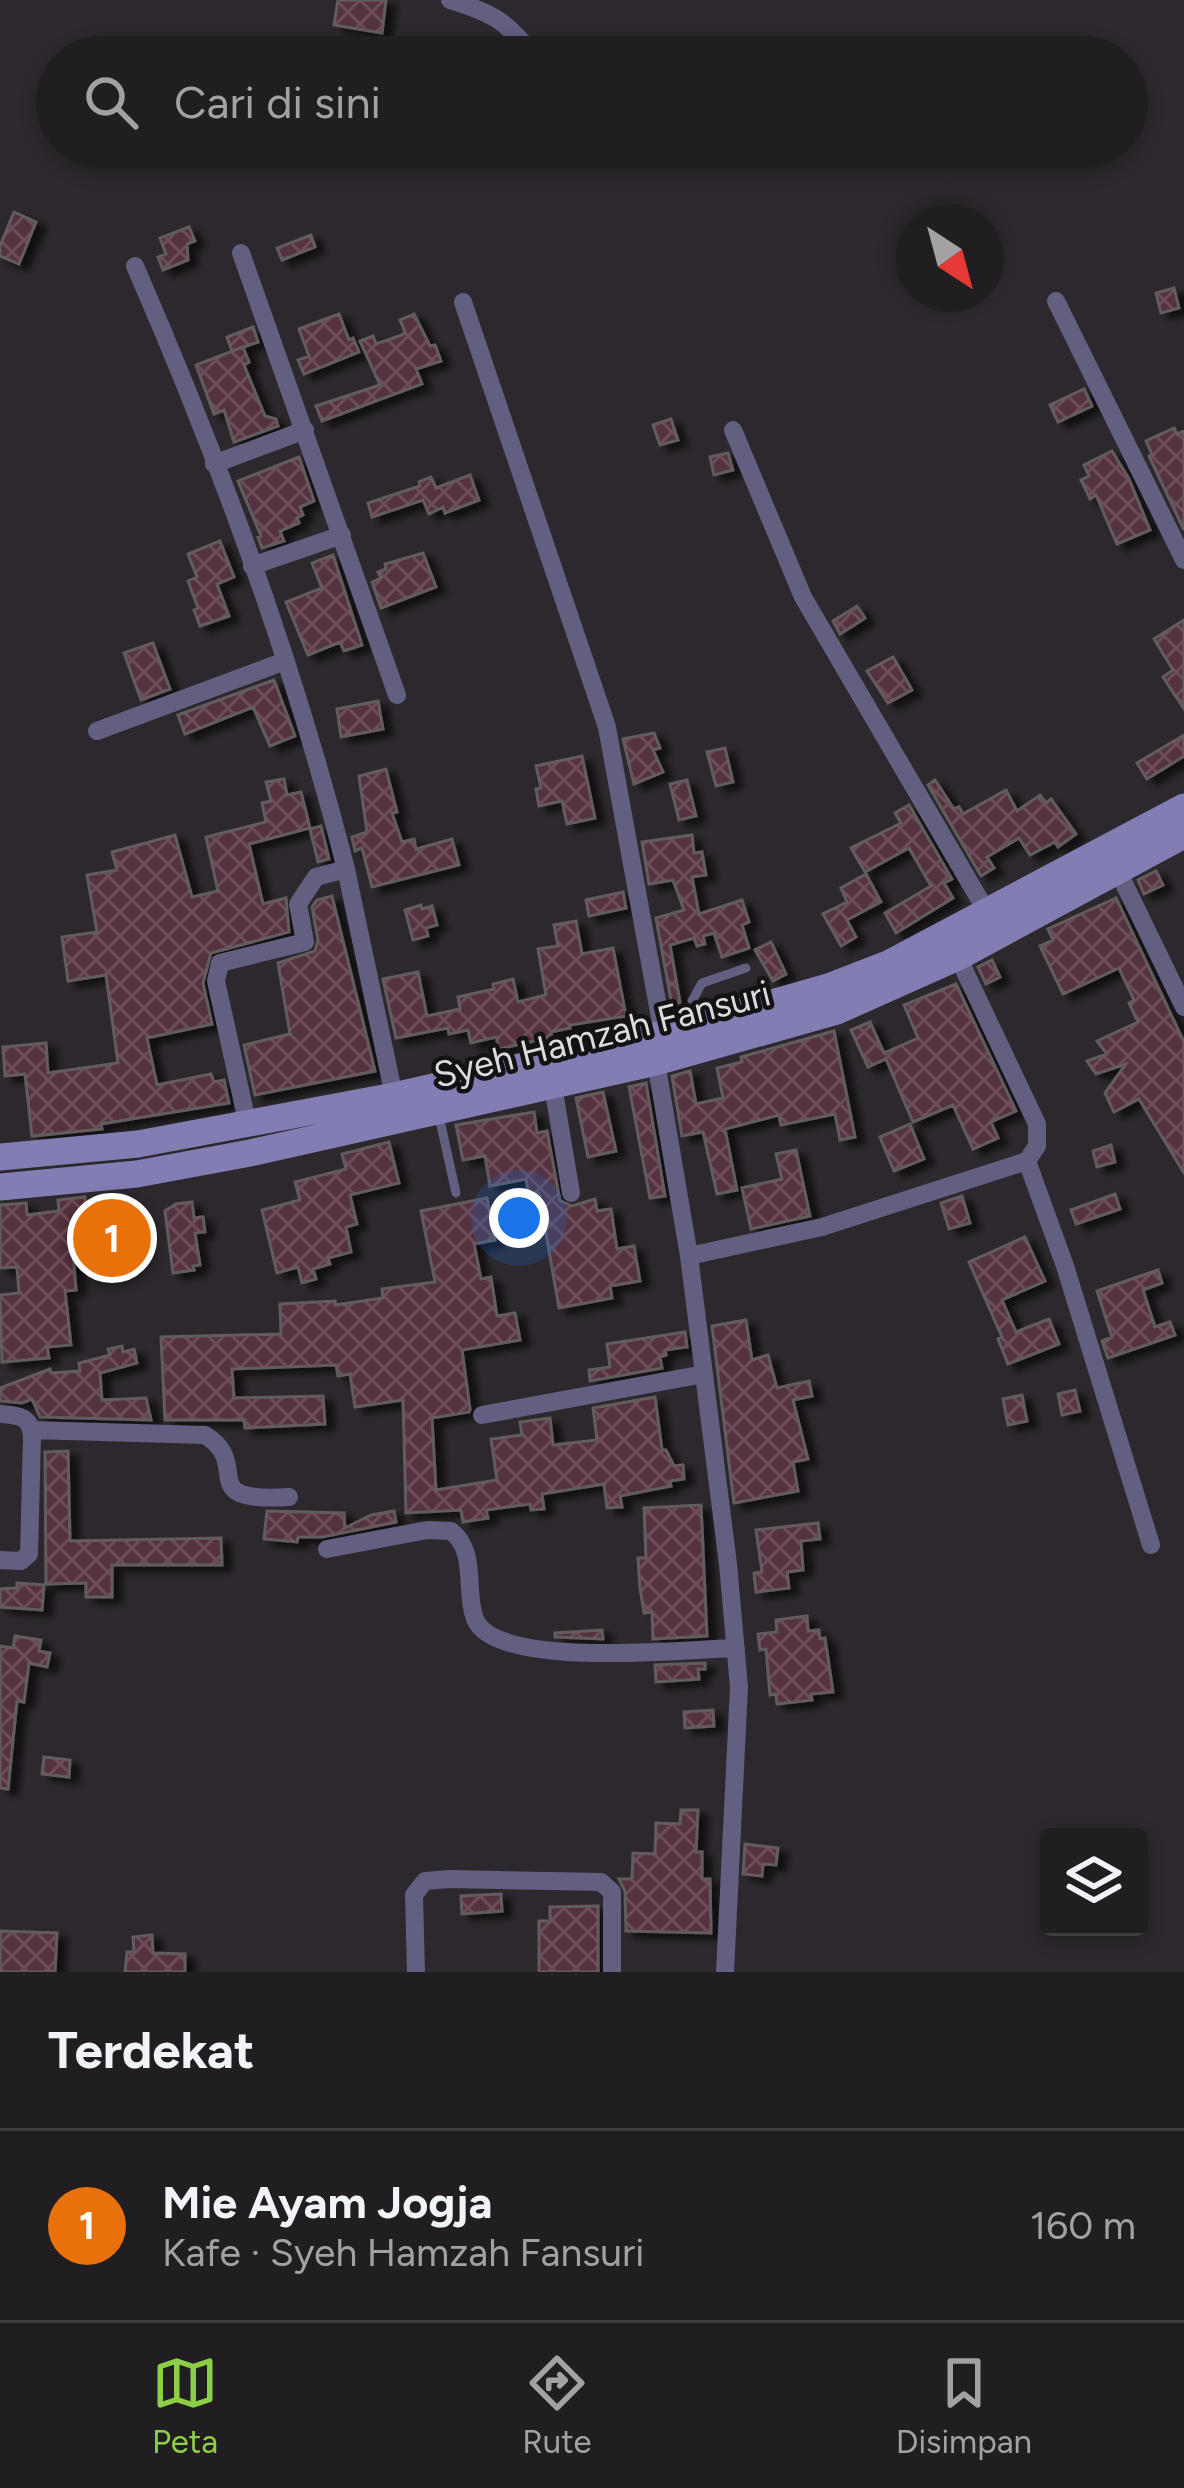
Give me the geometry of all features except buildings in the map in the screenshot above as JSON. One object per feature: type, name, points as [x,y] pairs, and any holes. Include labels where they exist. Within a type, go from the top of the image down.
[{"type":"main road","name":"Syeh Hamzah Fansuri","points":[[0,1187],[154,1171],[439,1112],[656,1063],[837,1011],[958,957],[993,923],[1184,807]]},
{"type":"main road","name":"Syeh Hamzah Fansuri","points":[[0,1157],[137,1144],[248,1126],[663,1034],[828,987],[1118,871],[1184,835]]},
{"type":"street","points":[[450,0],[489,12],[518,36]]},
{"type":"street","points":[[241,253],[397,695]]},
{"type":"street","points":[[135,266],[214,464],[312,735],[394,1096]]},
{"type":"street","points":[[1056,301],[1184,560]]},
{"type":"street","points":[[463,302],[607,727],[663,1034],[656,1063],[689,1256],[739,1688],[725,1972]]},
{"type":"street","points":[[214,464],[305,430]]},
{"type":"street","points":[[733,430],[803,597],[993,923]]},
{"type":"street","points":[[252,566],[342,535]]},
{"type":"street","points":[[97,731],[285,662]]},
{"type":"street","points":[[248,1126],[216,981],[220,963],[305,942],[298,904],[316,877],[346,869]]},
{"type":"street","points":[[1118,871],[1184,1007]]},
{"type":"street","points":[[689,1256],[822,1227],[1027,1160],[1037,1146],[1037,1124],[958,957]]},
{"type":"street","points":[[554,1087],[571,1193]]},
{"type":"street","points":[[1027,1160],[1065,1266],[1151,1545]]},
{"type":"street","points":[[482,1415],[704,1374]]},
{"type":"street","points":[[0,1414],[21,1416],[32,1430],[32,1545],[21,1561],[0,1560]]},
{"type":"street","points":[[32,1430],[206,1435],[220,1446],[229,1481],[238,1494],[290,1497]]},
{"type":"street","points":[[327,1549],[427,1530],[451,1532],[465,1550],[475,1618],[502,1643],[549,1652],[736,1648]]},
{"type":"street","points":[[416,1972],[413,1894],[424,1881],[450,1879],[601,1882],[609,1886],[613,1892],[612,1972]]},
{"type":"lane","points":[[699,1024],[694,992],[702,983],[746,968]]},
{"type":"lane","points":[[439,1112],[456,1192]]},
{"type":"place","name":"Mie Ayam Jogja","points":[[112,1238]]}]
